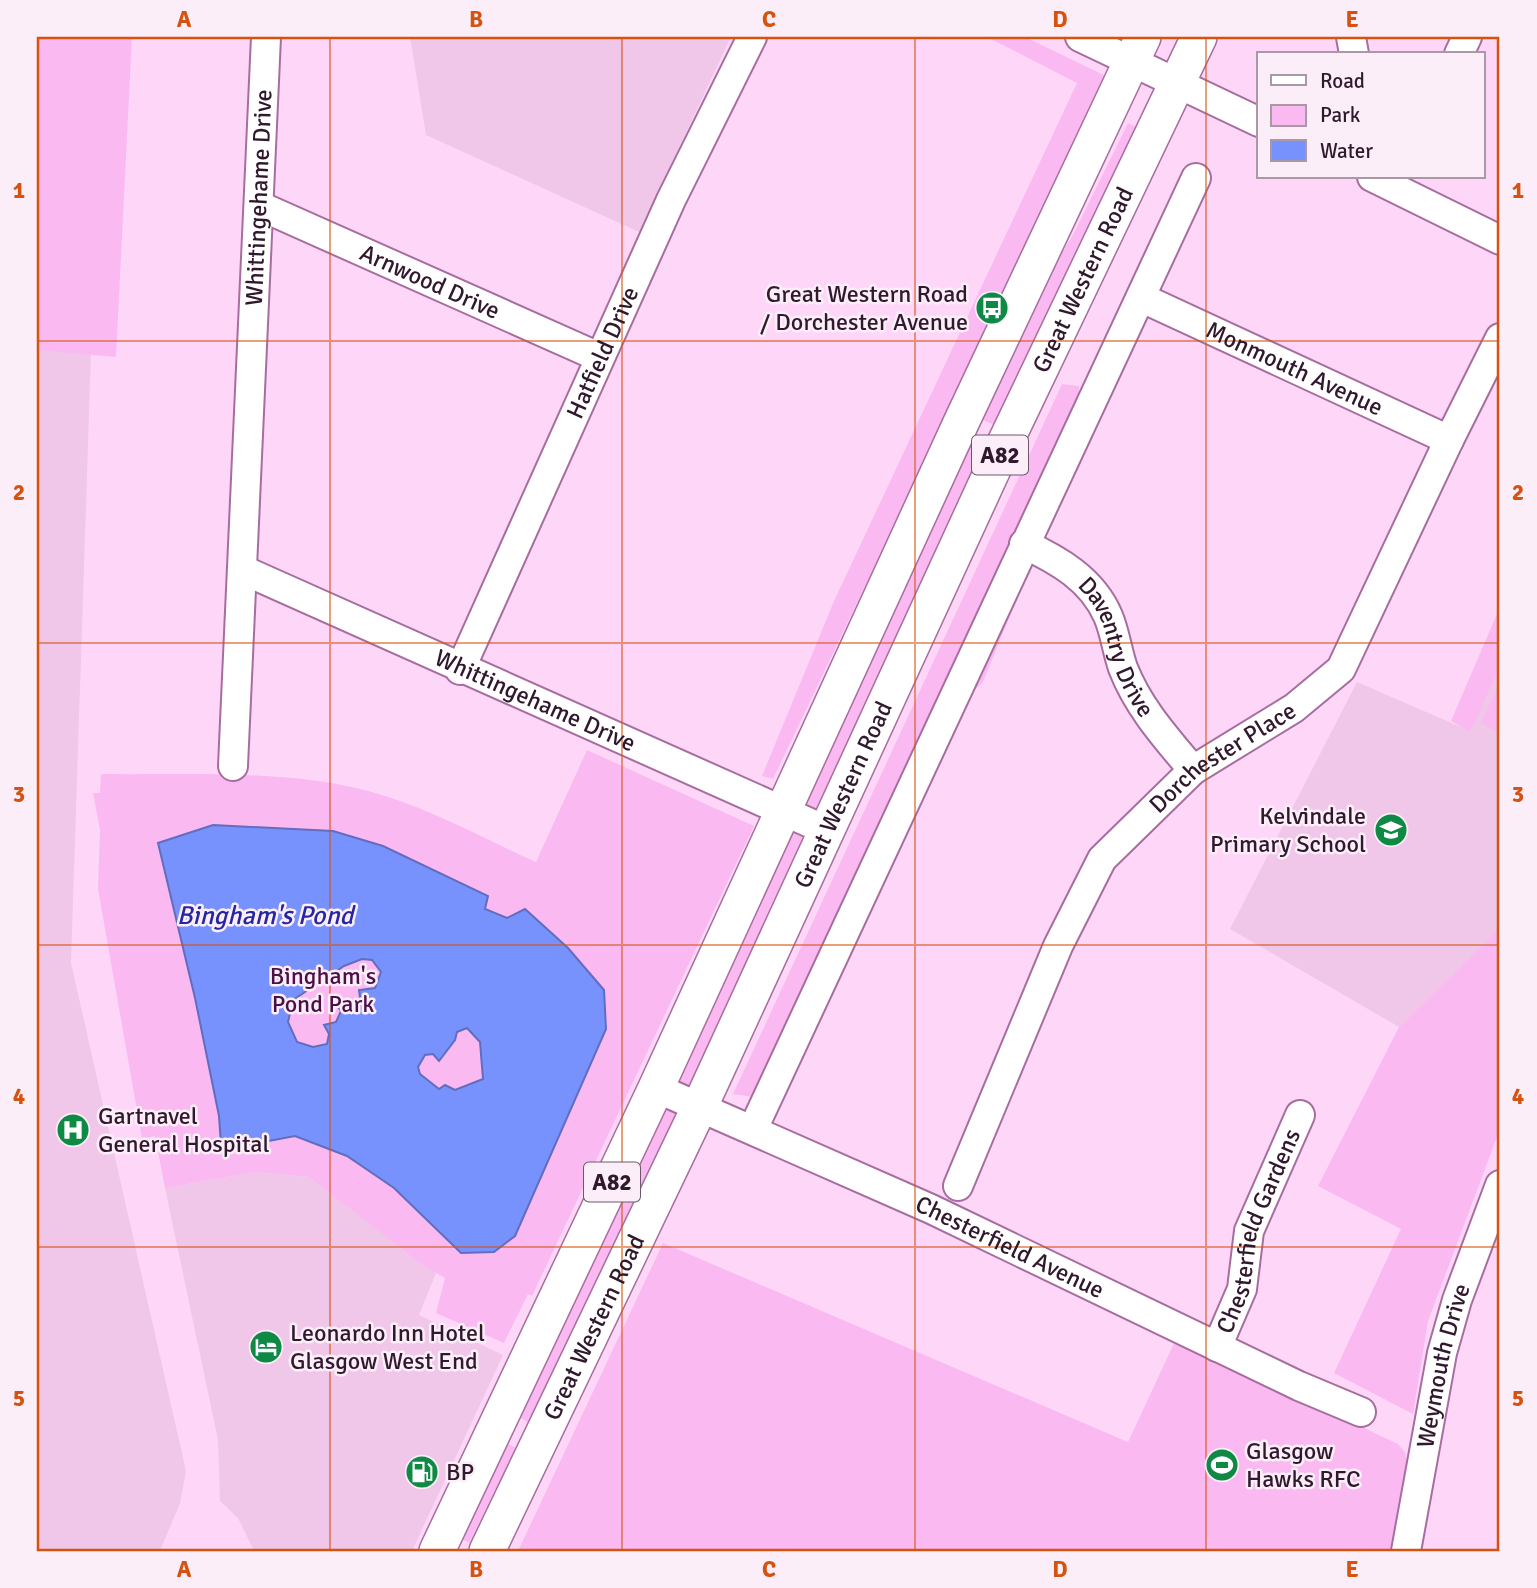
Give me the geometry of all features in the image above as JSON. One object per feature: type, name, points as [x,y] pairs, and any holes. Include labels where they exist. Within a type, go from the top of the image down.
[{"type":"main road","name":"Great Western Road","points":[[487,1551],[700,1106],[1004,445],[1199,37]]},
{"type":"main road","name":"Great Western Road","points":[[437,1551],[656,1088],[960,425],[1138,49]]},
{"type":"main road","points":[[960,425],[1004,445]]},
{"type":"street","name":"Whittingehame Drive","points":[[233,766],[266,37]]},
{"type":"street","name":"Hatfield Drive","points":[[460,670],[671,200],[752,37]]},
{"type":"street","points":[[1080,37],[1138,49],[1178,83],[1257,121]]},
{"type":"street","points":[[753,1129],[1196,178]]},
{"type":"street","points":[[1377,178],[1401,183],[1500,240]]},
{"type":"street","name":"Arnwood Drive","points":[[260,206],[599,357]]},
{"type":"street","name":"Monmouth Avenue","points":[[1142,298],[1448,440]]},
{"type":"street","name":"Dorchester Place","points":[[958,1186],[1058,946],[1102,859],[1193,770],[1294,708],[1341,669],[1448,440],[1500,338]]},
{"type":"street","name":"Daventry Drive","points":[[1024,544],[1056,559],[1080,576],[1108,615],[1123,668],[1149,717],[1193,770]]},
{"type":"street","name":"Whittingehame Drive","points":[[243,570],[460,670],[828,831]]},
{"type":"street","name":"Chesterfield Avenue","points":[[656,1088],[931,1209],[1217,1347],[1361,1412]]},
{"type":"street","name":"Chesterfield Gardens","points":[[1217,1347],[1242,1289],[1249,1231],[1300,1115]]},
{"type":"street","name":"Weymouth Drive","points":[[1406,1551],[1442,1353],[1457,1300],[1500,1185]]},
{"type":"shaded area","name":"Gartnavel General Hospital","points":[[37,37],[91,353],[71,963],[186,1471],[180,1503],[160,1551],[37,1551]]},
{"type":"shaded area","points":[[410,37],[731,37],[639,232],[426,135]]},
{"type":"shaded area","name":"Kelvindale Primary School","points":[[1500,668],[1500,928],[1399,1027],[1230,929],[1357,682],[1470,731]]},
{"type":"shaded area","points":[[256,1172],[309,1177],[436,1273],[419,1315],[503,1355],[412,1551],[254,1551],[238,1518],[220,1501],[218,1440],[165,1188]]},
{"type":"green space","points":[[37,37],[132,37],[116,357],[37,350]]},
{"type":"green space","points":[[987,37],[1025,37],[1108,77],[773,779],[762,776],[834,601],[1077,83]]},
{"type":"green space","points":[[1128,123],[1141,129],[995,425],[980,419],[1029,307],[1074,233]]},
{"type":"green space","points":[[1062,384],[1079,386],[1079,446],[983,682],[924,739],[753,1097],[733,1094]]},
{"type":"green space","points":[[969,444],[985,451],[819,810],[804,804]]},
{"type":"green space","points":[[1500,607],[1500,668],[1470,732],[1451,721]]},
{"type":"green space","points":[[1500,682],[1500,733],[1481,723]]},
{"type":"green space","name":"Bingham's Pond Park","points":[[587,750],[754,826],[532,1296],[528,1294],[504,1343],[436,1313],[445,1278],[424,1266],[309,1177],[256,1172],[165,1188],[155,1136],[142,1139],[98,889],[100,830],[93,793],[100,793],[101,774],[255,775],[347,786],[420,809],[536,862]]},
{"type":"green space","points":[[791,831],[806,837],[692,1089],[674,1080]]},
{"type":"green space","points":[[1500,928],[1500,1129],[1428,1321],[1413,1414],[1334,1373],[1401,1229],[1318,1186],[1399,1027]]},
{"type":"green space","points":[[660,1105],[681,1114],[530,1423],[516,1416]]},
{"type":"green space","points":[[663,1243],[1128,1442],[1176,1339],[1398,1444],[1405,1452],[1408,1465],[1396,1551],[518,1551]]},
{"type":"green space","points":[[503,1441],[520,1450],[499,1482],[469,1543],[458,1537]]},
{"type":"water","name":"Bingham's Pond","points":[[213,825],[333,831],[383,846],[488,896],[485,909],[507,918],[525,909],[568,948],[604,990],[606,1029],[515,1236],[494,1252],[461,1253],[394,1188],[347,1156],[295,1136],[253,1144],[221,1145],[219,1116],[195,998],[158,843]],"holes":[[[362,959],[372,960],[381,972],[375,988],[359,990],[360,998],[356,1004],[343,1001],[338,1007],[341,1011],[336,1022],[324,1025],[329,1034],[327,1044],[313,1047],[297,1042],[288,1022],[293,1000],[344,966]],[[467,1028],[480,1042],[483,1079],[455,1090],[445,1085],[439,1089],[420,1074],[418,1067],[425,1055],[433,1054],[439,1061],[455,1040],[457,1032]]]},
{"type":"place","name":"Great Western Road / Dorchester Avenue","points":[[992,308]]},
{"type":"place","name":"Kelvindale Primary School","points":[[1391,830]]},
{"type":"place","name":"Gartnavel General Hospital","points":[[73,1130]]},
{"type":"place","name":"Leonardo Inn Hotel Glasgow West End","points":[[266,1347]]},
{"type":"place","name":"Glasgow Hawks RFC","points":[[1222,1465]]},
{"type":"place","name":"BP","points":[[422,1472]]}]
